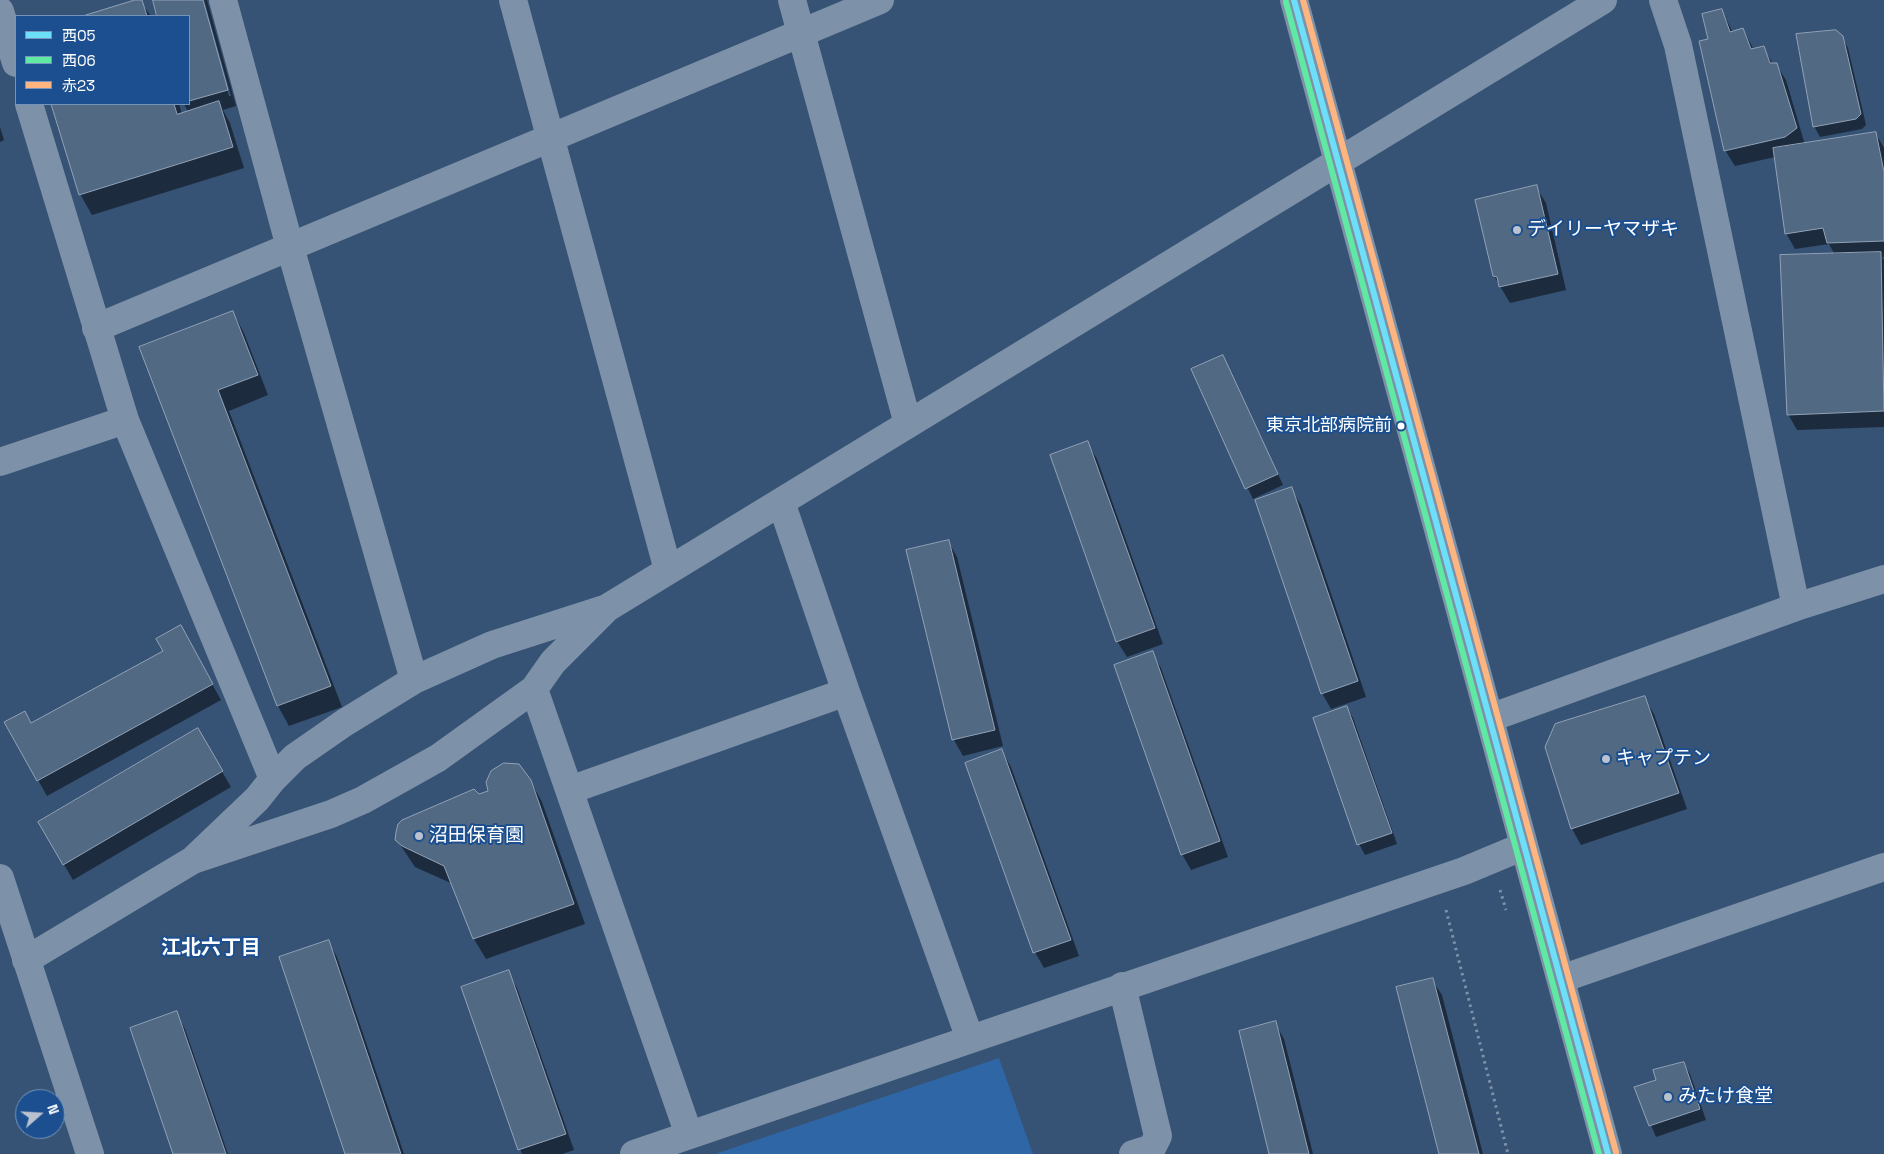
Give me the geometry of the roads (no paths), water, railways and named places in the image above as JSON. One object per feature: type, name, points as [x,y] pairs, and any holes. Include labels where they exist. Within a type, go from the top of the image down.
[{"type":"street","points":[[223,0],[290,247],[414,680]]},
{"type":"street","points":[[514,0],[668,570]]},
{"type":"street","points":[[792,0],[908,424]]},
{"type":"street","points":[[96,328],[880,0]]},
{"type":"street","points":[[1294,0],[1608,1154]]},
{"type":"street","points":[[26,960],[193,860],[330,814],[363,800],[438,758],[534,689],[553,662],[607,608],[1603,0]]},
{"type":"street","points":[[1663,0],[1678,45],[1796,607]]},
{"type":"street","points":[[0,11],[15,60]]},
{"type":"street","points":[[29,105],[90,298],[96,328],[125,420],[273,778]]},
{"type":"street","points":[[0,462],[125,420]]},
{"type":"street","points":[[781,502],[846,692],[970,1039]]},
{"type":"street","points":[[1490,718],[1796,607],[1884,579]]},
{"type":"street","points":[[193,860],[257,799],[273,778],[295,757],[344,723],[414,680],[492,645],[607,608]]},
{"type":"street","points":[[534,689],[689,1135]]},
{"type":"street","points":[[570,790],[846,692]]},
{"type":"street","points":[[634,1154],[1122,986],[1464,871],[1524,846]]},
{"type":"street","points":[[1561,979],[1884,868]]},
{"type":"street","points":[[0,878],[4,906],[26,960],[90,1154]]},
{"type":"street","points":[[1122,986],[1158,1136],[1152,1148],[1133,1154]]},
{"type":"place","name":"デイリーヤマザキ","points":[[1517,230]]},
{"type":"place","name":"東京北部病院前","points":[[1401,426]]},
{"type":"place","name":"キャプテン","points":[[1606,759]]},
{"type":"place","name":"沼田保育園","points":[[419,836]]},
{"type":"place","name":"みたけ食堂","points":[[1668,1097]]},
{"type":"district","name":"江北六丁目","points":[[211,949]]}]
